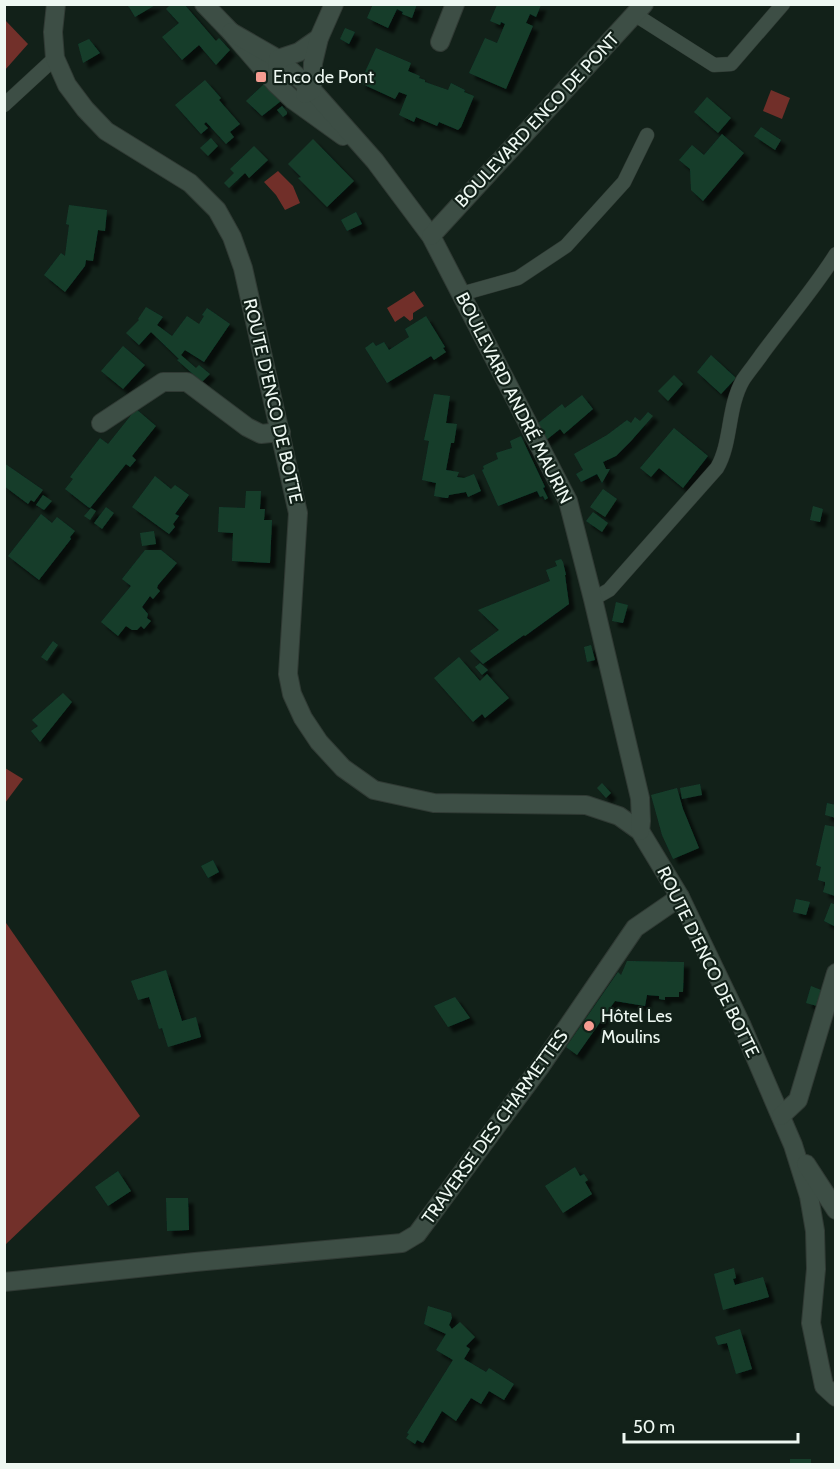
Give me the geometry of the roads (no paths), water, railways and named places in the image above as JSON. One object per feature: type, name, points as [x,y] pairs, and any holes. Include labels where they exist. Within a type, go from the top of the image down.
[{"type":"street","name":"ROUTE D'ENCO DE BOTTE","points":[[56,4],[53,32],[55,58],[67,85],[106,131],[190,183],[217,210],[232,237],[243,268],[298,513],[288,674],[292,694],[303,718],[319,742],[343,768],[374,790],[434,803],[586,805],[619,816],[640,831],[680,897],[741,1024],[793,1145],[809,1196],[815,1231],[816,1269],[811,1323],[824,1386],[836,1397]]},
{"type":"street","name":"BOULEVARD ANDRÉ MAURIN","points":[[204,4],[293,100],[375,161]]},
{"type":"street","points":[[293,100],[312,90],[313,63],[319,38],[334,4]]},
{"type":"street","points":[[440,42],[455,4]]},
{"type":"street","name":"BOULEVARD ENCO DE PONT","points":[[431,236],[639,9]]},
{"type":"street","name":"BOULEVARD ANDRÉ MAURIN","points":[[231,32],[278,59],[312,90],[375,161],[431,236],[568,501],[640,798],[640,831]]},
{"type":"street","points":[[276,84],[278,59],[299,52],[319,38]]},
{"type":"street","points":[[101,423],[163,382],[187,382],[247,427],[261,434],[281,432]]},
{"type":"street","name":"TRAVERSE DES CHARMETTES","points":[[4,1282],[402,1243],[417,1234],[424,1225],[540,1067],[635,927],[680,897]]},
{"type":"street","points":[[781,1116],[798,1100],[836,973]]},
{"type":"street","points":[[793,1145],[836,1210]]},
{"type":"lane","points":[[639,9],[714,65],[731,64],[783,4]]},
{"type":"lane","points":[[4,105],[55,58]]},
{"type":"lane","points":[[461,294],[518,278],[566,246],[624,182],[647,135]]},
{"type":"lane","points":[[593,599],[609,590],[717,468],[722,458],[732,408],[743,381],[836,254]]},
{"type":"place","name":"Enco de Pont","points":[[261,77]]},
{"type":"place","name":"Hôtel Les Moulins","points":[[589,1026]]}]
